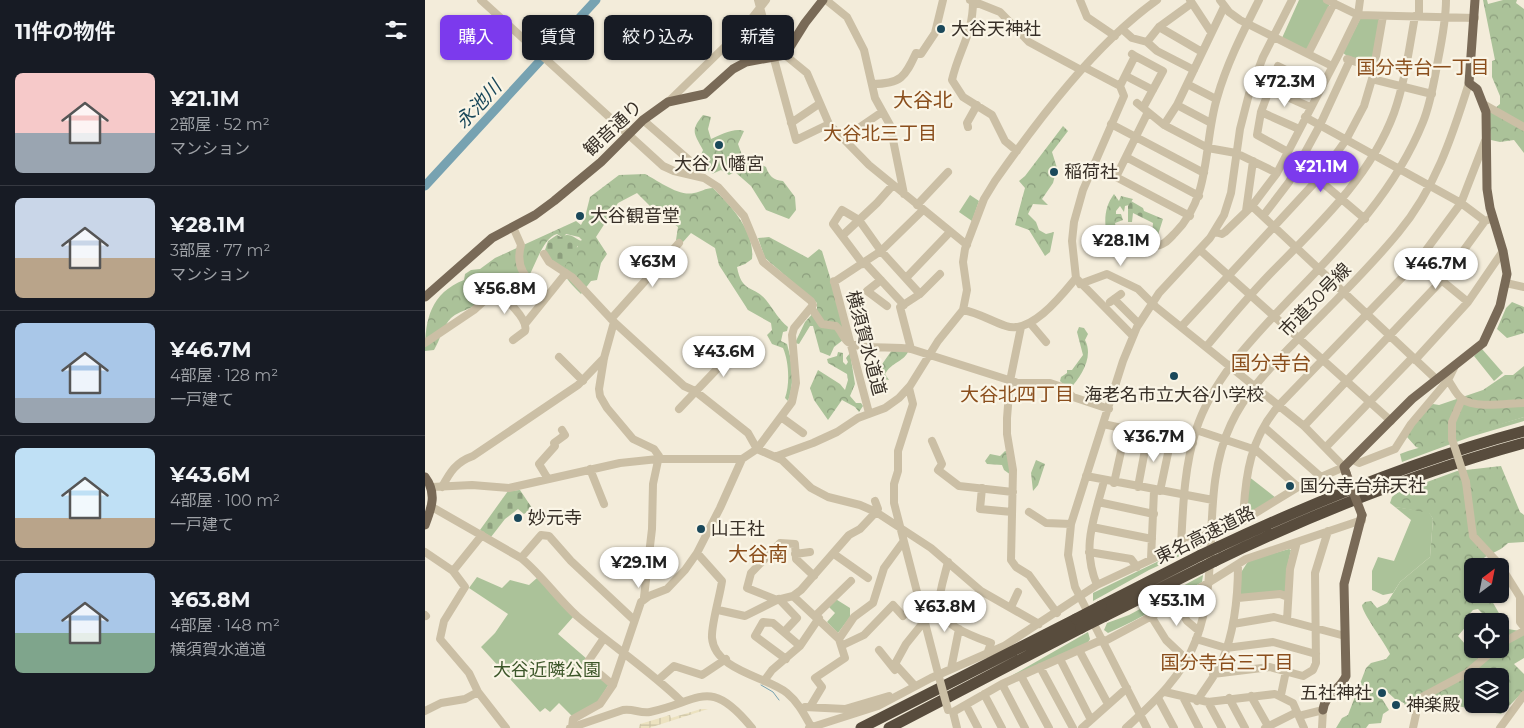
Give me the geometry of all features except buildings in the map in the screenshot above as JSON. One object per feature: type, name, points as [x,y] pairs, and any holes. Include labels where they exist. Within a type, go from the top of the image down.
[{"type":"highway","name":"東名高速道路","points":[[889,728],[925,710],[1218,547],[1346,491],[1450,453],[1524,431]]},
{"type":"highway","name":"東名高速道路","points":[[1103,611],[1361,498],[1453,465],[1524,443]]},
{"type":"highway","name":"東名高速道路","points":[[861,728],[1078,624]]},
{"type":"highway","points":[[850,728],[962,678]]},
{"type":"highway","points":[[896,728],[925,710]]},
{"type":"main road","points":[[794,41],[805,23],[825,0]]},
{"type":"main road","points":[[1323,710],[1328,696],[1343,682],[1346,676],[1344,584],[1362,517],[1345,470],[1412,399],[1477,350],[1488,337],[1501,306],[1506,283],[1503,250],[1489,220],[1485,105],[1477,89],[1469,83],[1475,0]]},
{"type":"main road","name":"観音通り","points":[[425,297],[492,238],[554,202],[601,162],[643,120],[668,102],[703,96],[742,64],[753,60]]},
{"type":"main road","points":[[425,476],[432,487],[432,507],[425,525]]},
{"type":"street","points":[[482,0],[575,88],[663,166],[691,174],[715,184],[744,216],[763,262],[813,304],[812,309],[794,328],[792,335],[796,392],[792,402],[757,449],[741,459],[697,553],[674,584],[641,602],[613,685],[600,704],[573,719],[571,728]]},
{"type":"street","points":[[758,0],[762,15]]},
{"type":"street","points":[[668,102],[743,30],[766,0]]},
{"type":"street","points":[[825,0],[847,17],[868,61],[872,84],[892,133],[904,194]]},
{"type":"street","points":[[872,84],[890,84],[906,74],[916,53],[921,54],[935,33],[943,0]]},
{"type":"street","points":[[1080,0],[1087,17],[1115,36]]},
{"type":"street","points":[[777,456],[837,432],[854,420],[890,405],[909,388],[930,354],[963,310],[967,290],[963,262],[967,245],[984,199],[1017,150],[1083,68],[1122,29],[1157,0]]},
{"type":"street","points":[[1154,246],[1164,244],[1190,216],[1199,196],[1216,99],[1247,23],[1259,0]]},
{"type":"street","points":[[1147,728],[1079,597],[1073,581],[1068,555],[1071,524],[1085,476],[1133,336],[1168,282],[1215,232],[1229,200],[1236,153],[1249,94],[1273,36],[1292,0]]},
{"type":"street","points":[[1215,232],[1222,234],[1249,209],[1277,173],[1358,15],[1360,0]]},
{"type":"street","points":[[1205,347],[1250,295],[1342,199],[1373,155],[1393,115],[1402,85],[1419,0]]},
{"type":"street","points":[[1181,546],[1183,495],[1193,443],[1196,430],[1213,394],[1231,366],[1274,316],[1365,219],[1401,169],[1423,122],[1432,94],[1446,16],[1446,0]]},
{"type":"street","points":[[1017,150],[1005,141],[996,118],[963,97],[952,80],[957,57],[969,36],[973,19],[972,1],[1000,12],[1029,42],[1120,86],[1124,91],[1124,100],[1111,124],[1083,190],[1074,222],[1072,241],[1078,281],[1133,336]]},
{"type":"street","points":[[1147,42],[1159,27],[1191,1],[1211,32]]},
{"type":"street","points":[[1308,54],[1330,2],[1358,15],[1475,18]]},
{"type":"street","points":[[1164,125],[1177,105],[1194,70],[1222,3],[1247,23],[1332,66]]},
{"type":"street","points":[[1181,327],[1319,179],[1346,140],[1364,106],[1372,79],[1383,16]]},
{"type":"street","points":[[1159,27],[1202,52]]},
{"type":"street","points":[[1122,29],[1132,38],[1147,42],[1157,51],[1194,70]]},
{"type":"street","points":[[1339,54],[1374,68]]},
{"type":"street","points":[[1120,86],[1133,55],[1163,70],[1143,108],[1135,136],[1117,177],[1190,216]]},
{"type":"street","points":[[775,60],[796,140],[829,124]]},
{"type":"street","points":[[791,60],[807,73],[829,124],[869,165],[949,233],[967,245]]},
{"type":"street","points":[[1263,216],[1289,182],[1350,60]]},
{"type":"street","points":[[1287,152],[1257,135],[1261,112],[1278,66],[1320,87]]},
{"type":"street","points":[[1125,76],[1153,90]]},
{"type":"street","points":[[1372,79],[1432,94]]},
{"type":"street","name":"市道30号線","points":[[1126,728],[1162,695],[1186,659],[1198,635],[1204,612],[1217,468],[1225,439],[1239,409],[1255,386],[1298,338],[1344,293],[1398,234],[1430,185],[1451,140],[1469,83]]},
{"type":"street","points":[[1187,84],[1216,99]]},
{"type":"street","points":[[1269,89],[1310,107]]},
{"type":"street","points":[[791,123],[819,104]]},
{"type":"street","points":[[967,127],[967,123],[977,105]]},
{"type":"street","points":[[1177,105],[1211,123]]},
{"type":"street","points":[[1485,105],[1524,127]]},
{"type":"street","points":[[1143,108],[1164,125],[1208,148],[1236,153],[1277,173]]},
{"type":"street","points":[[844,138],[882,112]]},
{"type":"street","points":[[1261,112],[1299,129]]},
{"type":"street","points":[[1304,426],[1441,280],[1489,220],[1461,202],[1305,117]]},
{"type":"street","points":[[643,120],[689,160],[692,164],[691,174]]},
{"type":"street","points":[[1111,124],[1204,173]]},
{"type":"street","points":[[1243,520],[1244,482],[1253,448],[1264,427],[1279,405],[1418,261],[1461,202],[1487,136]]},
{"type":"street","points":[[1126,157],[1199,196]]},
{"type":"street","points":[[1249,209],[1253,161]]},
{"type":"street","points":[[864,264],[881,251],[920,208],[948,172]]},
{"type":"street","points":[[1319,179],[1365,219]]},
{"type":"street","points":[[843,236],[893,185]]},
{"type":"street","points":[[1249,209],[1263,216],[1275,226],[1318,270],[1437,380]]},
{"type":"street","points":[[904,305],[864,264],[833,224],[842,210],[859,220],[881,251],[920,294]]},
{"type":"street","points":[[513,227],[521,245],[517,258],[521,270],[546,296]]},
{"type":"street","points":[[906,278],[949,233]]},
{"type":"street","points":[[658,455],[633,439],[603,403],[599,389],[612,320],[679,243]]},
{"type":"street","points":[[1200,250],[1391,421]]},
{"type":"street","points":[[1326,447],[1369,401],[1414,359],[1469,302],[1503,250]]},
{"type":"street","points":[[544,254],[549,262],[572,277],[612,320],[684,386],[695,391],[748,433],[757,449],[777,456],[811,488],[820,493],[876,512],[948,562],[981,591],[1039,624]]},
{"type":"street","points":[[1418,261],[1469,302]]},
{"type":"street","name":"横須賀水道道","points":[[864,264],[853,268],[844,278],[834,281],[869,413]]},
{"type":"street","points":[[525,324],[566,273]]},
{"type":"street","points":[[911,349],[900,307],[920,294],[940,274]]},
{"type":"street","points":[[697,553],[723,581],[713,640],[717,651],[747,675],[786,692],[801,708],[811,728],[878,706],[951,669],[987,654],[1011,642],[1097,585],[1210,532],[1243,520],[1298,487],[1321,477],[1345,470],[1326,447],[1279,405],[1152,304],[1138,289],[1113,276],[1100,275],[1078,281],[1030,323],[1021,327],[1006,326],[979,314],[963,310]]},
{"type":"street","points":[[881,280],[867,291],[887,306]]},
{"type":"street","points":[[1506,283],[1524,287]]},
{"type":"street","points":[[425,343],[474,310],[495,290],[513,306],[525,324],[525,331],[513,340]]},
{"type":"street","points":[[1105,306],[1118,296],[1139,324]]},
{"type":"street","points":[[812,309],[822,324],[836,326],[850,342],[875,347],[897,346],[911,349],[1018,383],[1050,383],[1062,387],[1073,397],[1109,409]]},
{"type":"street","points":[[1030,323],[1046,342]]},
{"type":"street","points":[[1021,327],[1010,381],[1007,434],[1012,458],[1011,560],[1016,567],[1029,575],[1057,613]]},
{"type":"street","points":[[679,410],[736,349]]},
{"type":"street","points":[[559,357],[583,381]]},
{"type":"street","points":[[442,487],[451,470],[461,460],[473,456],[583,381],[604,358]]},
{"type":"street","points":[[1353,460],[1359,463],[1395,449],[1411,424],[1448,380],[1454,368]]},
{"type":"street","points":[[1448,380],[1462,399],[1488,405],[1524,403]]},
{"type":"street","points":[[909,388],[913,404],[898,451],[898,471],[894,484],[894,503],[939,676],[957,728]]},
{"type":"street","points":[[1462,399],[1452,422],[1452,438],[1466,482],[1473,536],[1500,565],[1520,597],[1520,622],[1524,629],[1509,638]]},
{"type":"street","points":[[781,417],[803,433]]},
{"type":"street","points":[[1103,424],[1193,443]]},
{"type":"street","points":[[1264,427],[1321,477]]},
{"type":"street","points":[[1114,483],[1126,429]]},
{"type":"street","points":[[548,479],[539,464],[541,458],[555,446],[552,442],[565,435],[562,430]]},
{"type":"street","points":[[1196,430],[1253,448],[1298,487]]},
{"type":"street","points":[[1138,487],[1149,434]]},
{"type":"street","points":[[1151,559],[1157,491],[1171,439]]},
{"type":"street","points":[[932,440],[942,464],[938,470],[959,486],[1013,492]]},
{"type":"street","points":[[644,597],[652,529],[653,484],[658,455]]},
{"type":"street","points":[[432,487],[472,485],[509,488],[658,455],[741,459]]},
{"type":"street","points":[[590,469],[603,499]]},
{"type":"street","points":[[1085,476],[1114,483],[1213,500]]},
{"type":"street","points":[[1097,585],[1091,572],[1089,552],[1092,527],[1104,481]]},
{"type":"street","points":[[982,488],[980,509],[1011,512]]},
{"type":"street","points":[[875,501],[876,512]]},
{"type":"street","points":[[1098,502],[1154,514]]},
{"type":"street","points":[[432,507],[521,558],[534,568],[564,604],[681,701]]},
{"type":"street","points":[[718,610],[745,616],[778,599],[793,596],[814,576],[849,535],[860,528],[876,512]]},
{"type":"street","points":[[1029,512],[1046,523],[1071,524]]},
{"type":"street","points":[[951,711],[966,705],[1002,684],[1151,616],[1176,603],[1247,559],[1362,517]]},
{"type":"street","points":[[1092,527],[1152,539]]},
{"type":"street","points":[[1213,674],[1271,667],[1307,675],[1315,667],[1315,574],[1328,531]]},
{"type":"street","points":[[453,571],[482,535]]},
{"type":"street","points":[[521,558],[541,535],[549,536],[571,561],[634,620]]},
{"type":"street","points":[[841,642],[854,617],[873,603],[886,564],[903,542]]},
{"type":"street","points":[[1287,620],[1290,569],[1297,542]]},
{"type":"street","points":[[784,632],[797,618],[778,599],[747,588],[751,573],[780,543],[795,544],[796,559],[814,576]]},
{"type":"street","points":[[425,552],[453,571],[465,587],[444,620],[439,639],[469,673],[478,692],[506,728]]},
{"type":"street","points":[[795,554],[810,552]]},
{"type":"street","points":[[1089,552],[1131,559],[1137,567]]},
{"type":"street","points":[[834,554],[868,578]]},
{"type":"street","points":[[948,562],[939,604],[941,613],[959,629],[991,643],[987,654]]},
{"type":"street","points":[[1197,701],[1221,662],[1226,648],[1233,624],[1237,598],[1238,565]]},
{"type":"street","points":[[764,681],[773,670],[800,646],[817,617],[851,581]]},
{"type":"street","points":[[1011,607],[1018,592]]},
{"type":"street","points":[[1237,598],[1280,594],[1288,597]]},
{"type":"street","points":[[793,596],[841,642],[845,658],[815,678],[822,687],[810,707]]},
{"type":"street","points":[[1176,603],[1198,635],[1226,648],[1273,642],[1316,654]]},
{"type":"street","points":[[914,687],[895,664],[906,644],[939,604]]},
{"type":"street","points":[[841,642],[864,635],[893,605],[900,614]]},
{"type":"street","points":[[1151,616],[1166,640],[1186,659]]},
{"type":"street","points":[[1233,624],[1274,617],[1345,636]]},
{"type":"street","points":[[786,659],[755,636],[763,622],[773,623],[800,646]]},
{"type":"street","points":[[951,669],[959,629]]},
{"type":"street","points":[[604,638],[587,663],[613,685]]},
{"type":"street","points":[[879,650],[889,664],[914,687]]},
{"type":"street","points":[[1079,650],[1108,704]]},
{"type":"street","points":[[1413,728],[1418,705],[1422,697],[1467,673],[1484,658]]},
{"type":"street","points":[[658,680],[674,666],[702,675],[726,659]]},
{"type":"street","points":[[1060,659],[1091,720]]},
{"type":"street","points":[[1040,668],[1073,728]]},
{"type":"street","points":[[1281,695],[1285,671]]},
{"type":"street","points":[[1021,676],[1049,728]]},
{"type":"street","points":[[1002,684],[1025,728]]},
{"type":"street","points":[[801,708],[845,709],[914,687]]},
{"type":"street","points":[[1082,728],[1127,688]]},
{"type":"street","points":[[425,711],[441,703],[465,699],[478,692]]},
{"type":"street","points":[[1174,728],[1162,695],[1208,702],[1269,693],[1281,695],[1293,703],[1304,728]]},
{"type":"street","points":[[984,694],[1002,728]]},
{"type":"street","points":[[571,728],[630,708],[649,713],[698,696],[715,697],[735,710],[752,728]]},
{"type":"street","points":[[1251,696],[1267,727],[1298,714],[1323,710],[1322,728]]},
{"type":"street","points":[[1183,697],[1199,728]]},
{"type":"street","points":[[1229,698],[1245,728]]},
{"type":"street","points":[[1500,728],[1523,700]]},
{"type":"street","points":[[1208,702],[1222,728]]},
{"type":"street","points":[[966,705],[978,728]]},
{"type":"green space","points":[[1299,0],[1323,0],[1330,4],[1307,50],[1282,38]]},
{"type":"green space","points":[[1483,0],[1487,0],[1488,4],[1503,0],[1517,0],[1516,3],[1524,9],[1524,153],[1514,140],[1500,142],[1491,140],[1488,114],[1500,104],[1500,96],[1492,77],[1492,61],[1495,60]]},
{"type":"green space","points":[[1360,19],[1379,19],[1380,21],[1373,65],[1350,58],[1343,53]]},
{"type":"green space","points":[[703,115],[711,117],[708,129],[711,139],[732,131],[744,131],[738,144],[742,155],[766,167],[772,177],[783,181],[795,197],[796,210],[789,219],[766,210],[751,186],[735,172],[729,175],[721,170],[712,174],[698,162],[703,150],[696,136],[695,129]]},
{"type":"green space","points":[[1063,126],[1068,131],[1052,152],[1057,168],[1053,183],[1042,199],[1048,205],[1033,204],[1028,214],[1036,222],[1039,230],[1046,234],[1054,232],[1050,252],[1045,256],[1029,230],[1015,225],[1025,188],[1019,181],[1025,176]]},
{"type":"green space","points":[[645,174],[682,193],[688,194],[713,188],[734,211],[746,229],[752,249],[752,259],[737,267],[739,276],[745,285],[762,295],[788,327],[787,331],[783,332],[781,341],[787,344],[791,365],[792,380],[788,401],[785,398],[788,380],[787,360],[783,348],[772,344],[767,335],[772,330],[771,323],[748,310],[719,265],[715,248],[691,233],[683,242],[676,240],[678,227],[651,207],[637,193],[618,203],[596,237],[607,254],[601,263],[597,280],[591,281],[581,294],[567,279],[564,265],[566,250],[578,247],[578,242],[582,240],[579,237],[566,234],[563,238],[557,234],[552,236],[544,245],[529,276],[504,280],[482,292],[482,300],[448,321],[434,350],[425,351],[426,328],[432,308],[444,292],[464,280],[465,274],[471,270],[480,269],[495,258],[576,221],[581,225],[590,197],[619,175]]},
{"type":"green space","points":[[1114,194],[1119,201],[1121,196],[1133,199],[1129,205],[1125,206],[1124,212],[1120,206],[1116,211],[1116,214],[1121,214],[1123,220],[1115,223],[1117,233],[1114,236],[1106,231],[1105,220],[1107,207]]},
{"type":"green space","points":[[970,195],[979,201],[972,221],[959,212]]},
{"type":"green space","points":[[1131,201],[1143,208],[1144,211],[1163,219],[1157,238],[1152,236],[1153,223],[1133,213],[1132,222],[1128,222],[1128,206]]},
{"type":"green space","points":[[557,235],[561,237],[569,235],[581,241],[563,269],[553,262],[545,250],[548,241]]},
{"type":"green space","points":[[769,237],[808,258],[819,249],[822,251],[848,336],[834,347],[830,356],[820,352],[813,326],[810,326],[799,344],[795,343],[805,322],[817,309],[817,303],[765,258],[758,238]]},
{"type":"green space","points":[[1512,302],[1524,307],[1524,333],[1507,338],[1497,329],[1506,308]]},
{"type":"green space","points":[[1079,327],[1084,328],[1088,334],[1085,340],[1088,353],[1087,360],[1082,373],[1069,390],[1060,381],[1061,377],[1067,373],[1067,370],[1072,370],[1083,355],[1077,332]]},
{"type":"green space","points":[[1482,349],[1503,373],[1494,381],[1474,356]]},
{"type":"green space","points":[[892,350],[908,352],[885,374],[889,380],[880,378],[878,370]]},
{"type":"green space","points":[[838,352],[843,353],[843,362],[846,365],[848,362],[846,358],[850,353],[855,384],[850,396],[856,403],[861,403],[863,406],[859,412],[855,407],[842,400],[828,420],[814,400],[810,388],[818,370],[840,384],[845,390],[848,380],[847,374],[828,363],[827,359],[837,356]]},
{"type":"green space","points":[[1524,366],[1524,417],[1422,449],[1416,447],[1407,437],[1408,432],[1429,406],[1433,404],[1439,405],[1483,390],[1505,375],[1513,375]]},
{"type":"green space","points":[[1524,417],[1524,421],[1470,437],[1402,462],[1400,454],[1408,451]]},
{"type":"green space","points":[[1005,451],[1008,452],[1011,475],[1004,470],[1002,465],[987,464],[985,461],[990,454],[1000,456]]},
{"type":"green space","points":[[1036,460],[1045,464],[1038,485],[1033,491],[1031,473]]},
{"type":"green space","points":[[1501,466],[1520,512],[1524,515],[1524,542],[1508,543],[1484,558],[1464,558],[1464,603],[1493,603],[1499,613],[1482,613],[1478,609],[1470,613],[1464,613],[1464,629],[1458,636],[1464,643],[1464,658],[1477,658],[1480,661],[1483,658],[1509,658],[1509,629],[1520,631],[1524,627],[1524,658],[1514,664],[1524,674],[1524,691],[1509,706],[1509,668],[1464,668],[1464,707],[1442,706],[1436,697],[1421,705],[1406,708],[1404,703],[1395,699],[1383,688],[1379,694],[1389,710],[1383,714],[1381,723],[1369,724],[1366,728],[1336,728],[1342,718],[1348,715],[1366,668],[1371,663],[1386,659],[1390,654],[1362,605],[1365,602],[1371,601],[1377,608],[1387,603],[1400,582],[1430,557],[1433,519],[1429,513],[1395,507],[1390,503],[1392,497],[1397,493],[1457,471]]},
{"type":"green space","points":[[1248,476],[1276,498],[1249,514],[1245,512]]},
{"type":"green space","points":[[520,490],[532,508],[524,514],[518,509],[505,519],[491,537],[480,530],[508,491]]},
{"type":"green space","points":[[1395,507],[1429,512],[1433,519],[1430,557],[1400,582],[1393,593],[1383,595],[1372,590],[1372,571],[1378,557],[1394,561],[1411,520]]},
{"type":"green space","points":[[1204,539],[1206,544],[1149,570],[1093,601],[1093,593]]},
{"type":"green space","points":[[1291,550],[1286,572],[1286,592],[1241,595],[1240,574],[1249,560]]},
{"type":"green space","points":[[1203,575],[1202,582],[1132,622],[1108,633],[1104,630],[1107,623],[1129,615]]},
{"type":"green space","name":"大谷近隣公園","points":[[477,577],[502,588],[510,580],[529,585],[537,578],[574,616],[558,634],[587,659],[609,684],[597,703],[572,716],[559,703],[550,712],[545,708],[540,712],[481,647],[495,633],[508,614],[469,588]]},
{"type":"green space","points":[[834,598],[850,608],[850,617],[838,633],[827,622],[835,613],[827,605]]},
{"type":"green space","points":[[1088,632],[1090,639],[1087,644],[1004,680]]},
{"type":"shaded area","points":[[701,709],[708,709],[649,728],[639,728],[640,724],[670,715],[671,718]]},
{"type":"waterway","name":"永池川","points":[[425,186],[596,0]]},
{"type":"waterway","points":[[761,685],[773,692],[779,700]]},
{"type":"place","name":"大谷天神社","points":[[941,29]]},
{"type":"place","name":"大谷八幡宮","points":[[719,145]]},
{"type":"place","name":"稲荷社","points":[[1054,172]]},
{"type":"place","name":"大谷観音堂","points":[[580,216]]},
{"type":"place","name":"海老名市立大谷小学校","points":[[1174,376]]},
{"type":"place","name":"国分寺台弁天社","points":[[1290,486]]},
{"type":"place","name":"妙元寺","points":[[518,518]]},
{"type":"place","name":"山王社","points":[[701,529]]},
{"type":"place","name":"五社神社","points":[[1382,693]]},
{"type":"place","name":"神楽殿","points":[[1396,705]]},
{"type":"district","name":"国分寺台一丁目","points":[[1423,67]]},
{"type":"district","name":"大谷北","points":[[923,100]]},
{"type":"district","name":"大谷北三丁目","points":[[880,133]]},
{"type":"district","name":"国分寺台","points":[[1271,363]]},
{"type":"district","name":"大谷北四丁目","points":[[1017,394]]},
{"type":"district","name":"大谷南","points":[[758,554]]},
{"type":"district","name":"国分寺台三丁目","points":[[1227,662]]}]
